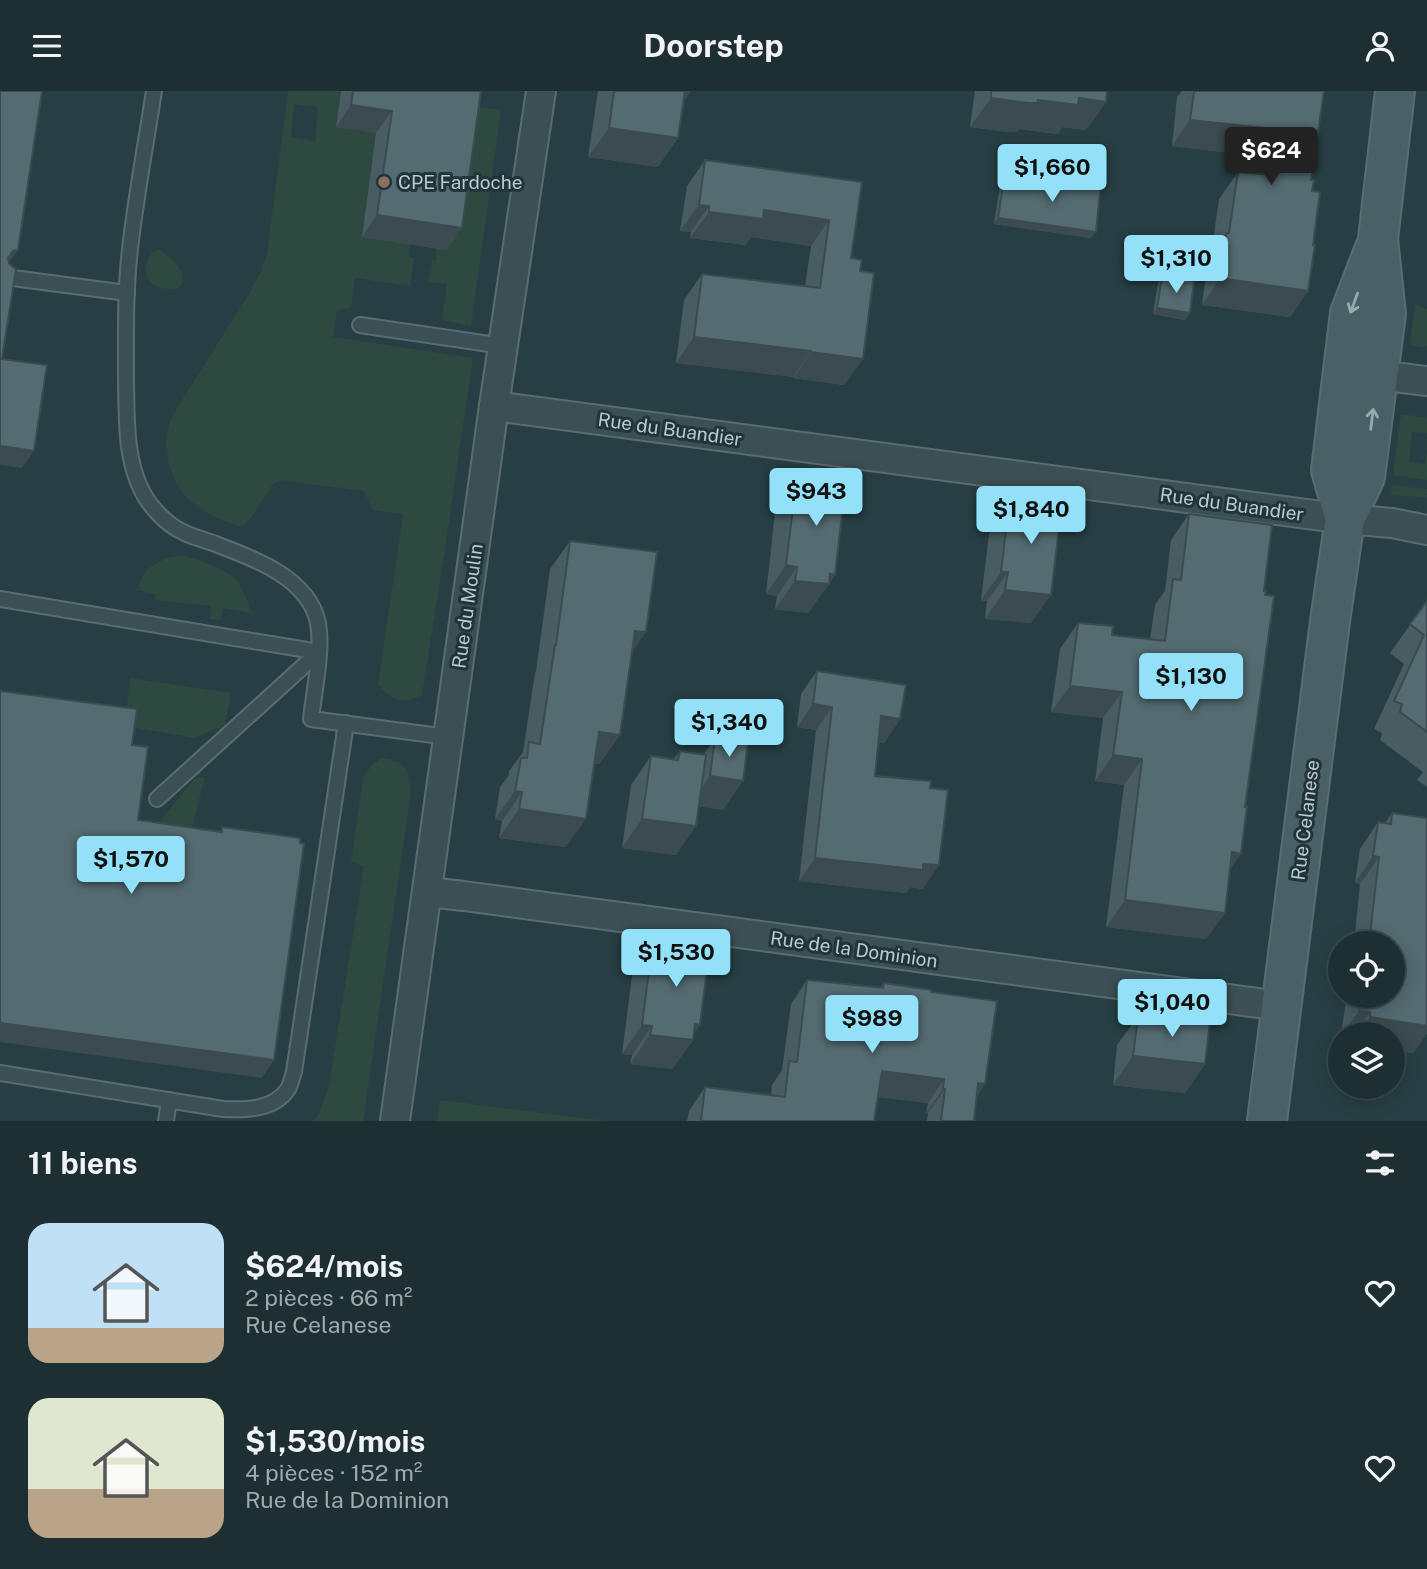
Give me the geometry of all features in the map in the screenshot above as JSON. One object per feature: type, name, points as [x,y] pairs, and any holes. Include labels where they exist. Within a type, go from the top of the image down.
[{"type":"street","name":"Rue du Moulin","points":[[395,1121],[494,406],[541,91]]},
{"type":"street","name":"Rue Celanese","points":[[1267,1121],[1345,519],[1365,477],[1386,314],[1378,239],[1395,91]]},
{"type":"street","name":"Rue Celanese","points":[[1345,519],[1331,470],[1350,313],[1378,239]]},
{"type":"street","points":[[1378,375],[1427,381]]},
{"type":"street","name":"Rue du Buandier","points":[[494,406],[1345,519],[1392,523],[1427,530]]},
{"type":"street","name":"Rue de la Dominion","points":[[427,892],[1281,1006]]},
{"type":"lane","points":[[154,91],[130,246],[127,293],[128,445],[134,472],[143,493],[158,513],[181,532],[262,564],[294,583],[311,601],[318,623],[319,652],[311,719],[448,737]]},
{"type":"lane","points":[[5,277],[127,293]]},
{"type":"lane","points":[[360,325],[503,346]]},
{"type":"lane","points":[[0,599],[319,652]]},
{"type":"lane","points":[[157,799],[319,652]]},
{"type":"lane","points":[[0,1073],[223,1109],[262,1107],[276,1100],[288,1089],[294,1072],[346,723]]},
{"type":"lane","points":[[166,1121],[169,1100]]},
{"type":"green space","points":[[288,91],[341,91],[336,127],[376,133],[410,244],[409,256],[414,258],[410,286],[355,278],[351,308],[337,310],[333,337],[473,358],[422,695],[409,700],[393,698],[378,685],[403,514],[373,510],[364,491],[280,480],[273,484],[242,527],[215,517],[192,502],[183,493],[170,469],[166,444],[172,416],[249,294],[267,254]],"holes":[[[294,104],[318,107],[315,141],[291,137]]]},
{"type":"green space","points":[[467,105],[501,110],[471,326],[442,320],[447,284],[428,282],[432,260],[436,261]]},
{"type":"green space","points":[[160,250],[175,262],[182,273],[182,284],[177,289],[153,285],[147,277],[149,256]]},
{"type":"green space","points":[[1415,304],[1427,309],[1427,345],[1424,348],[1410,345]]},
{"type":"green space","points":[[1401,414],[1427,418],[1427,433],[1412,432],[1409,462],[1425,464],[1427,451],[1427,480],[1393,475]]},
{"type":"green space","points":[[1392,485],[1427,489],[1427,498],[1391,495]]},
{"type":"green space","points":[[183,555],[216,567],[234,578],[243,590],[252,613],[223,608],[221,620],[210,619],[211,606],[155,600],[156,594],[136,590],[147,569],[166,558]]},
{"type":"green space","points":[[130,678],[231,693],[225,725],[195,738],[125,726]]},
{"type":"green space","points":[[382,758],[396,761],[405,768],[411,792],[363,1121],[313,1121],[319,1114],[329,1085],[364,866],[351,862],[363,777],[372,765]]},
{"type":"green space","points":[[205,777],[187,846],[145,840],[195,778]]},
{"type":"green space","points":[[440,1100],[607,1121],[437,1121]]},
{"type":"building","points":[[0,91],[42,91],[18,250],[13,251],[8,258],[9,264],[16,269],[2,359],[47,365],[34,451],[0,446]]},
{"type":"building","points":[[353,91],[481,91],[462,228],[377,215],[392,111],[351,105]]},
{"type":"building","points":[[614,91],[685,91],[678,138],[609,128]]},
{"type":"building","points":[[991,91],[1107,91],[1106,102],[1079,98],[1078,105],[991,98]]},
{"type":"building","points":[[1194,91],[1324,91],[1311,180],[1314,180],[1312,191],[1320,192],[1308,291],[1220,278],[1238,172],[1271,175],[1275,129],[1190,120]]},
{"type":"building","points":[[705,160],[862,182],[851,258],[862,260],[860,271],[874,273],[863,359],[694,337],[702,274],[820,288],[829,220],[764,210],[763,219],[709,212],[709,206],[699,205]]},
{"type":"building","points":[[1004,179],[1069,189],[1070,180],[1101,183],[1096,232],[998,218]]},
{"type":"building","points":[[1162,277],[1194,281],[1190,313],[1157,308]]},
{"type":"building","points":[[797,475],[846,480],[835,575],[830,574],[829,584],[795,581],[797,567],[786,565]]},
{"type":"building","points":[[1018,498],[1056,502],[1055,510],[1061,511],[1051,595],[1005,590],[1008,572],[1001,572],[1009,506],[1017,506]]},
{"type":"building","points":[[1189,514],[1272,525],[1264,591],[1265,595],[1274,596],[1241,854],[1232,852],[1225,913],[1125,900],[1142,759],[1113,755],[1122,692],[1070,686],[1078,623],[1113,626],[1112,635],[1165,641],[1173,579],[1181,580]]},
{"type":"building","points":[[570,541],[657,552],[646,632],[635,631],[620,735],[599,732],[586,819],[519,809],[522,792],[515,791],[521,758],[527,758],[529,742],[540,744]]},
{"type":"building","points":[[1427,601],[1427,732],[1400,712],[1402,704],[1394,701],[1424,635],[1410,624]]},
{"type":"building","points":[[817,671],[906,685],[900,719],[881,716],[875,776],[931,781],[930,788],[948,790],[939,865],[923,864],[923,870],[815,858],[832,707],[813,704]]},
{"type":"building","points":[[0,691],[137,709],[132,745],[148,747],[138,820],[222,832],[222,827],[300,838],[300,843],[304,844],[274,1060],[0,1023]]},
{"type":"building","points":[[715,738],[748,743],[743,781],[710,776]]},
{"type":"building","points":[[680,751],[706,755],[696,826],[642,819],[651,756],[678,760]]},
{"type":"building","points":[[1392,813],[1427,818],[1427,1026],[1370,1017],[1370,1012],[1359,1011],[1359,1008],[1405,1008],[1405,931],[1370,931],[1379,857],[1373,856],[1378,822],[1391,824]]},
{"type":"building","points":[[653,939],[710,946],[700,1025],[695,1024],[693,1040],[650,1035],[652,1026],[642,1025]]},
{"type":"building","points":[[807,980],[883,988],[884,983],[997,1001],[985,1084],[978,1083],[974,1121],[941,1121],[944,1079],[882,1071],[874,1121],[701,1121],[705,1087],[785,1097],[789,1061],[797,1062]]},
{"type":"building","points":[[1148,1014],[1210,1021],[1205,1064],[1133,1056],[1138,1016],[1148,1017]]},
{"type":"place","name":"CPE Fardoche","points":[[384,182]]}]
